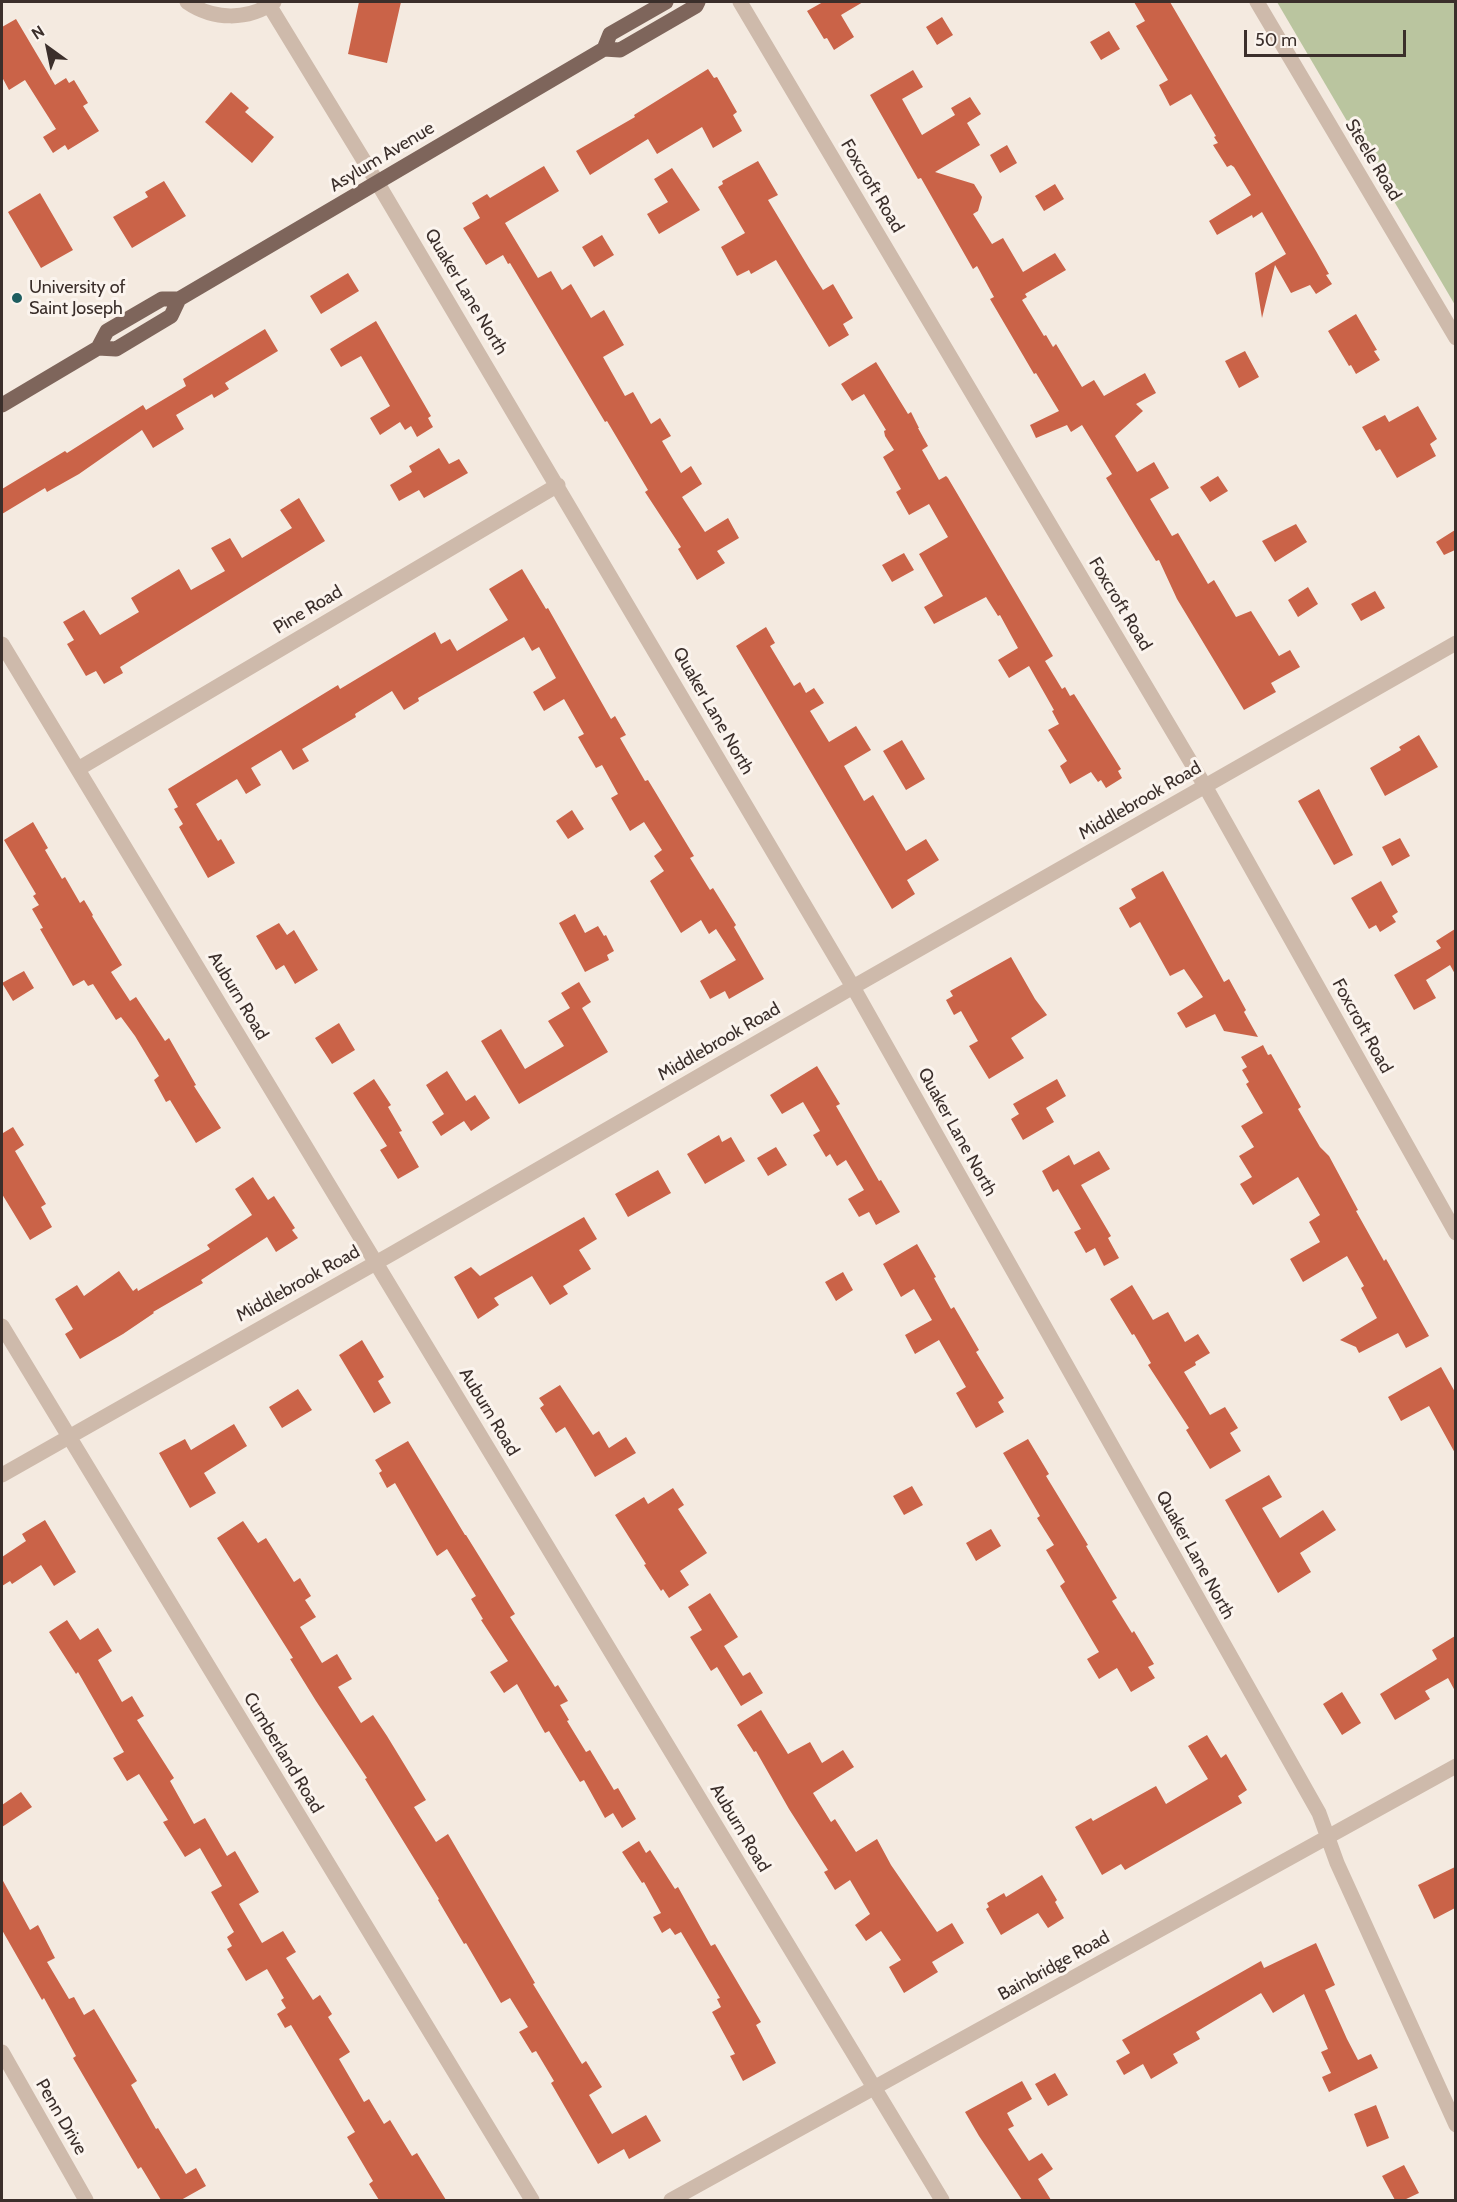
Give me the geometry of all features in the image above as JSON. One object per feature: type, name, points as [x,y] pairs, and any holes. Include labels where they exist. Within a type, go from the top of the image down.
[{"type":"main road","name":"Asylum Avenue","points":[[604,49],[610,34],[666,2]]},
{"type":"main road","name":"Asylum Avenue","points":[[2,405],[98,348],[107,331],[162,299],[179,299],[604,49],[620,50],[696,6],[698,2]]},
{"type":"street","points":[[187,2],[204,11],[226,16],[248,14],[271,3]]},
{"type":"street","name":"Foxcroft Road","points":[[740,2],[1205,786],[1455,1233]]},
{"type":"street","name":"Steele Road","points":[[1257,2],[1455,338]]},
{"type":"street","name":"Quaker Lane North","points":[[271,3],[853,987],[1319,1813],[1337,1863],[1455,2125]]},
{"type":"street","name":"Pine Road","points":[[78,769],[558,485]]},
{"type":"street","name":"Auburn Road","points":[[2,644],[942,2200]]},
{"type":"street","name":"Middlebrook Road","points":[[2,1475],[1455,644]]},
{"type":"street","name":"Cumberland Road","points":[[2,1326],[532,2200]]},
{"type":"street","name":"Bainbridge Road","points":[[671,2200],[1455,1766]]},
{"type":"street","name":"Penn Drive","points":[[2,2052],[86,2200]]},
{"type":"green space","points":[[1277,2],[1455,2],[1455,305]]},
{"type":"building","points":[[359,2],[401,2],[387,63],[348,54]]},
{"type":"building","points":[[823,2],[863,2],[841,15],[854,37],[834,50],[827,38],[824,39],[807,11]]},
{"type":"building","points":[[1134,2],[1170,2],[1316,251],[1332,284],[1316,294],[1310,285],[1291,293],[1275,265],[1262,318],[1255,273],[1286,254],[1262,212],[1253,218],[1252,215],[1217,235],[1209,221],[1251,195],[1234,167],[1231,165],[1227,167],[1213,145],[1218,143],[1214,137],[1216,136],[1191,94],[1170,106],[1159,85],[1168,80],[1136,26],[1145,21]]},
{"type":"building","points":[[942,17],[953,35],[937,45],[926,27]]},
{"type":"building","points":[[16,19],[55,85],[66,78],[69,83],[74,80],[88,103],[83,106],[99,131],[68,150],[65,145],[53,153],[43,137],[56,129],[25,80],[9,90],[2,77],[2,27]]},
{"type":"building","points":[[1109,31],[1120,49],[1101,60],[1090,42]]},
{"type":"building","points":[[708,69],[714,78],[717,77],[737,112],[733,115],[742,131],[713,148],[702,127],[657,154],[648,139],[590,175],[576,151],[635,117],[634,115]]},
{"type":"building","points":[[913,70],[923,87],[902,99],[922,135],[955,115],[951,108],[970,97],[981,114],[967,123],[980,145],[935,172],[974,184],[982,197],[978,211],[973,214],[992,244],[1003,238],[1023,272],[1055,253],[1066,270],[1025,294],[1027,297],[1022,300],[1044,336],[1046,335],[1053,347],[1056,344],[1082,387],[1094,380],[1104,396],[1145,373],[1156,393],[1136,404],[1143,411],[1115,436],[1137,472],[1154,462],[1169,488],[1150,499],[1172,536],[1178,533],[1208,584],[1214,580],[1236,617],[1251,611],[1279,656],[1290,650],[1300,667],[1271,683],[1276,692],[1244,710],[1177,599],[1159,560],[1156,561],[1106,478],[1112,474],[1082,425],[1071,432],[1067,425],[1036,438],[1030,425],[1059,411],[1036,373],[1034,374],[990,299],[994,297],[977,266],[973,269],[870,95]]},
{"type":"building","points":[[231,92],[249,108],[245,112],[274,137],[252,163],[205,122]]},
{"type":"building","points":[[1007,145],[1017,163],[1000,173],[990,155]]},
{"type":"building","points":[[758,161],[778,195],[768,200],[809,268],[823,290],[833,284],[853,318],[843,324],[849,335],[829,347],[776,260],[751,274],[749,270],[737,276],[721,247],[745,233],[718,187],[723,184],[722,181]]},
{"type":"building","points":[[544,166],[559,191],[505,223],[538,278],[551,271],[562,290],[571,284],[591,318],[604,310],[624,345],[603,357],[625,396],[633,392],[651,424],[660,418],[671,436],[662,441],[681,473],[691,466],[702,484],[682,497],[705,532],[728,518],[739,538],[717,551],[725,563],[697,580],[678,549],[681,547],[645,492],[648,490],[510,263],[508,264],[503,255],[486,265],[463,228],[480,218],[472,203],[487,194],[490,198]]},
{"type":"building","points":[[672,168],[700,210],[659,234],[647,214],[668,202],[654,179]]},
{"type":"building","points":[[164,181],[186,216],[132,248],[113,217],[148,197],[145,192]]},
{"type":"building","points":[[1055,184],[1064,199],[1044,211],[1035,196]]},
{"type":"building","points":[[40,193],[73,250],[41,268],[8,212]]},
{"type":"building","points":[[602,235],[614,255],[594,267],[582,247]]},
{"type":"building","points":[[348,273],[359,291],[321,314],[310,296]]},
{"type":"building","points":[[1356,314],[1377,350],[1374,351],[1380,360],[1356,374],[1328,331]]},
{"type":"building","points":[[376,321],[431,416],[428,418],[433,427],[417,437],[411,426],[405,430],[400,422],[380,435],[370,418],[390,406],[361,356],[341,367],[330,349]]},
{"type":"building","points":[[265,329],[278,351],[225,383],[229,389],[214,398],[212,394],[176,415],[184,429],[153,448],[142,430],[79,474],[47,492],[45,488],[2,514],[2,489],[65,451],[67,453],[143,405],[146,410],[186,386],[183,379]]},
{"type":"building","points":[[1245,351],[1259,377],[1239,388],[1225,361]]},
{"type":"building","points":[[876,362],[908,414],[911,412],[928,446],[922,450],[939,480],[946,476],[948,478],[1053,656],[1045,661],[1062,689],[1065,687],[1070,696],[1074,694],[1121,769],[1118,771],[1122,778],[1106,788],[1101,780],[1098,782],[1091,772],[1070,784],[1060,766],[1067,761],[1048,730],[1059,724],[1052,711],[1054,710],[1029,666],[1009,678],[998,660],[1018,648],[1000,615],[998,616],[986,597],[934,624],[924,607],[943,596],[919,554],[948,537],[929,504],[909,515],[896,492],[901,489],[883,457],[894,450],[885,436],[884,431],[886,430],[864,394],[852,401],[841,384]]},
{"type":"building","points":[[1418,406],[1437,439],[1430,444],[1436,456],[1397,478],[1380,449],[1376,451],[1362,427],[1385,415],[1389,422]]},
{"type":"building","points":[[439,448],[449,464],[459,459],[468,473],[424,498],[419,490],[399,501],[390,485],[412,472],[409,466]]},
{"type":"building","points":[[1218,476],[1228,491],[1210,502],[1200,487]]},
{"type":"building","points":[[299,498],[325,541],[120,667],[123,673],[104,684],[96,671],[86,676],[67,644],[74,640],[63,622],[84,610],[100,635],[139,612],[131,598],[179,569],[191,590],[225,571],[211,548],[230,538],[242,558],[292,528],[280,510]]},
{"type":"building","points":[[1296,524],[1307,542],[1275,562],[1262,541]]},
{"type":"building","points":[[1455,530],[1455,550],[1444,555],[1436,542]]},
{"type":"building","points":[[904,553],[914,570],[892,582],[882,565]]},
{"type":"building","points":[[522,569],[546,609],[548,608],[611,719],[615,716],[626,735],[620,738],[694,856],[690,858],[710,890],[713,888],[736,925],[734,927],[764,979],[729,999],[725,991],[710,999],[700,981],[736,960],[716,929],[709,934],[701,920],[681,933],[650,881],[664,871],[654,856],[662,850],[644,822],[630,831],[611,798],[618,794],[602,765],[596,768],[578,737],[584,734],[564,699],[544,711],[533,692],[556,678],[539,647],[532,651],[524,637],[418,698],[419,701],[404,710],[392,691],[355,714],[356,717],[302,749],[309,761],[293,770],[281,750],[251,768],[261,785],[246,794],[237,779],[196,804],[218,841],[221,839],[235,863],[208,878],[179,827],[183,824],[174,809],[178,807],[168,789],[338,685],[340,689],[435,632],[441,644],[450,639],[457,651],[508,620],[489,589]]},
{"type":"building","points":[[1308,587],[1318,604],[1298,617],[1288,600]]},
{"type":"building","points":[[1375,591],[1385,608],[1361,621],[1351,604]]},
{"type":"building","points":[[766,627],[775,643],[770,646],[794,686],[800,682],[806,693],[814,688],[824,703],[810,711],[829,742],[856,726],[871,750],[844,766],[864,801],[873,795],[906,851],[926,839],[939,860],[907,880],[915,894],[892,909],[736,646]]},
{"type":"building","points":[[1419,735],[1438,767],[1385,796],[1370,768],[1401,750],[1399,747]]},
{"type":"building","points":[[902,740],[925,779],[906,790],[883,751]]},
{"type":"building","points":[[1319,789],[1353,855],[1334,865],[1298,801]]},
{"type":"building","points":[[572,810],[584,829],[568,839],[556,821]]},
{"type":"building","points":[[33,822],[48,848],[45,850],[62,879],[65,877],[80,903],[84,900],[122,965],[111,972],[130,1001],[136,997],[165,1041],[169,1038],[196,1085],[194,1086],[221,1128],[196,1143],[170,1100],[166,1102],[154,1080],[159,1076],[135,1036],[121,1017],[116,1020],[93,984],[88,986],[84,980],[73,986],[40,929],[43,928],[32,909],[39,905],[33,896],[36,894],[4,840]]},
{"type":"building","points":[[1400,838],[1410,856],[1392,866],[1382,847]]},
{"type":"building","points":[[1163,871],[1224,982],[1229,979],[1258,1037],[1224,1031],[1215,1014],[1186,1028],[1177,1013],[1203,997],[1184,969],[1170,976],[1140,922],[1130,928],[1119,908],[1136,898],[1131,889]]},
{"type":"building","points":[[1381,881],[1398,912],[1392,916],[1396,922],[1380,932],[1376,925],[1369,929],[1351,898]]},
{"type":"building","points":[[575,914],[585,933],[598,926],[604,936],[606,935],[614,951],[607,955],[609,960],[585,972],[559,923]]},
{"type":"building","points":[[279,923],[287,935],[294,930],[318,970],[295,984],[284,965],[276,970],[256,936]]},
{"type":"building","points":[[1455,929],[1455,974],[1450,965],[1426,980],[1436,998],[1414,1010],[1394,975],[1441,948],[1436,941]]},
{"type":"building","points":[[1011,957],[1047,1015],[1011,1038],[1024,1058],[989,1079],[969,1046],[978,1041],[961,1011],[954,1015],[946,1000],[953,996],[950,991]]},
{"type":"building","points":[[24,971],[34,988],[13,1001],[2,983]]},
{"type":"building","points":[[579,982],[591,1002],[582,1008],[608,1052],[519,1104],[481,1041],[501,1029],[525,1069],[564,1046],[548,1021],[570,1008],[561,993]]},
{"type":"building","points":[[339,1023],[355,1050],[332,1064],[315,1038]]},
{"type":"building","points":[[1263,1045],[1268,1055],[1271,1054],[1301,1107],[1298,1109],[1320,1147],[1329,1156],[1358,1210],[1356,1211],[1429,1336],[1406,1348],[1398,1333],[1359,1353],[1356,1347],[1340,1340],[1377,1318],[1361,1288],[1364,1286],[1347,1256],[1303,1282],[1290,1259],[1320,1242],[1309,1222],[1320,1215],[1298,1177],[1253,1205],[1240,1184],[1252,1177],[1239,1156],[1254,1147],[1241,1126],[1263,1113],[1246,1084],[1249,1082],[1242,1070],[1247,1067],[1241,1057]]},
{"type":"building","points":[[817,1066],[840,1104],[836,1106],[879,1181],[881,1180],[900,1212],[876,1225],[869,1212],[859,1217],[848,1199],[864,1190],[846,1160],[837,1166],[830,1154],[826,1157],[813,1135],[820,1131],[803,1102],[782,1114],[770,1095]]},
{"type":"building","points":[[447,1071],[466,1101],[475,1095],[490,1118],[471,1131],[464,1121],[441,1136],[432,1122],[444,1114],[426,1085]]},
{"type":"building","points":[[374,1079],[391,1105],[388,1107],[402,1131],[399,1132],[419,1167],[398,1179],[380,1150],[387,1146],[353,1093]]},
{"type":"building","points":[[1057,1079],[1066,1096],[1046,1108],[1054,1122],[1023,1140],[1011,1119],[1019,1114],[1013,1104]]},
{"type":"building","points":[[13,1127],[24,1145],[15,1151],[46,1204],[41,1207],[52,1227],[30,1240],[2,1194],[2,1131],[3,1133]]},
{"type":"building","points":[[719,1135],[722,1142],[731,1137],[745,1161],[705,1184],[687,1154]]},
{"type":"building","points":[[776,1147],[787,1165],[768,1176],[757,1158]]},
{"type":"building","points":[[1099,1151],[1110,1169],[1081,1185],[1111,1236],[1108,1238],[1119,1258],[1104,1266],[1095,1248],[1086,1253],[1074,1232],[1081,1229],[1058,1189],[1053,1192],[1042,1171],[1069,1155],[1074,1165]]},
{"type":"building","points":[[658,1170],[671,1193],[628,1217],[615,1194]]},
{"type":"building","points":[[253,1177],[268,1200],[274,1196],[295,1228],[292,1230],[298,1238],[276,1252],[267,1237],[201,1280],[203,1283],[80,1359],[65,1334],[73,1329],[55,1299],[77,1285],[84,1296],[119,1271],[133,1291],[137,1288],[138,1291],[210,1249],[207,1245],[252,1215],[235,1189]]},
{"type":"building","points":[[584,1217],[597,1239],[579,1250],[591,1269],[563,1286],[568,1294],[550,1305],[532,1276],[494,1298],[499,1305],[478,1319],[454,1277],[471,1267],[480,1276]]},
{"type":"building","points":[[917,1244],[951,1309],[954,1307],[979,1350],[976,1352],[1004,1398],[998,1402],[1004,1412],[976,1428],[956,1393],[966,1387],[939,1340],[915,1354],[905,1335],[932,1320],[914,1289],[901,1297],[883,1264]]},
{"type":"building","points":[[843,1272],[853,1290],[836,1301],[825,1282]]},
{"type":"building","points":[[1132,1285],[1153,1320],[1168,1312],[1185,1342],[1198,1334],[1210,1353],[1184,1372],[1210,1415],[1225,1407],[1238,1428],[1230,1433],[1241,1451],[1210,1469],[1186,1430],[1189,1428],[1148,1365],[1151,1363],[1134,1334],[1132,1335],[1110,1299]]},
{"type":"building","points":[[362,1340],[384,1377],[378,1381],[391,1403],[374,1413],[339,1355]]},
{"type":"building","points":[[1441,1367],[1455,1392],[1455,1453],[1429,1406],[1401,1421],[1388,1397]]},
{"type":"building","points":[[560,1385],[593,1435],[599,1431],[609,1448],[626,1437],[636,1453],[595,1477],[565,1427],[556,1433],[540,1408],[544,1405],[539,1398]]},
{"type":"building","points":[[298,1389],[312,1410],[282,1428],[269,1407]]},
{"type":"building","points":[[234,1424],[247,1446],[204,1473],[216,1493],[190,1508],[159,1453],[185,1439],[191,1450]]},
{"type":"building","points":[[1028,1439],[1049,1474],[1046,1476],[1117,1598],[1112,1601],[1154,1664],[1148,1667],[1155,1678],[1131,1692],[1117,1668],[1099,1679],[1087,1659],[1099,1652],[1060,1586],[1065,1582],[1046,1550],[1054,1545],[1037,1518],[1040,1516],[1003,1453]]},
{"type":"building","points":[[408,1441],[515,1614],[510,1617],[555,1687],[558,1685],[568,1701],[560,1705],[569,1720],[567,1721],[586,1752],[590,1750],[614,1790],[618,1788],[636,1819],[622,1828],[613,1813],[605,1818],[584,1780],[580,1782],[549,1731],[545,1733],[517,1684],[504,1693],[490,1672],[508,1661],[481,1620],[483,1619],[471,1599],[476,1596],[447,1549],[437,1556],[395,1483],[387,1488],[379,1473],[382,1471],[375,1460]]},
{"type":"building","points":[[1269,1475],[1282,1497],[1262,1508],[1280,1538],[1323,1510],[1336,1530],[1300,1553],[1311,1572],[1278,1593],[1225,1500]]},
{"type":"building","points":[[912,1486],[923,1505],[904,1515],[893,1496]]},
{"type":"building","points":[[673,1488],[684,1505],[678,1509],[707,1553],[680,1571],[689,1585],[669,1598],[663,1589],[661,1591],[644,1565],[646,1564],[615,1515],[644,1497],[648,1504]]},
{"type":"building","points":[[45,1520],[76,1572],[54,1586],[41,1565],[12,1584],[10,1581],[2,1586],[2,1557],[26,1541],[22,1534]]},
{"type":"building","points":[[243,1521],[258,1543],[266,1538],[294,1582],[300,1578],[311,1596],[305,1600],[316,1617],[300,1627],[322,1663],[337,1654],[352,1679],[338,1687],[361,1723],[373,1715],[387,1736],[426,1800],[414,1807],[436,1842],[448,1834],[535,1983],[533,1984],[582,2064],[586,2061],[602,2087],[589,2095],[612,2134],[646,2115],[661,2141],[629,2159],[624,2149],[598,2164],[551,2083],[554,2081],[536,2051],[532,2053],[519,2032],[528,2027],[510,1998],[501,2003],[365,1779],[367,1778],[316,1701],[290,1659],[293,1658],[217,1538]]},
{"type":"building","points":[[991,1529],[1001,1546],[976,1561],[966,1543]]},
{"type":"building","points":[[710,1593],[738,1637],[724,1646],[743,1676],[750,1672],[763,1693],[741,1706],[717,1667],[711,1671],[690,1637],[702,1630],[688,1607]]},
{"type":"building","points":[[67,1620],[80,1640],[98,1628],[112,1651],[98,1660],[122,1702],[132,1696],[144,1716],[137,1720],[174,1778],[170,1781],[194,1824],[205,1818],[227,1856],[235,1851],[259,1892],[239,1904],[262,1943],[283,1931],[296,1952],[286,1958],[313,2000],[320,1995],[332,2014],[328,2017],[350,2052],[339,2059],[364,2102],[369,2099],[384,2124],[390,2120],[412,2156],[417,2153],[446,2200],[379,2200],[369,2184],[373,2181],[347,2137],[355,2132],[291,2025],[285,2028],[277,2014],[286,2008],[281,2000],[284,1998],[267,1969],[246,1981],[227,1949],[232,1946],[227,1937],[234,1932],[211,1892],[222,1886],[200,1848],[185,1857],[163,1822],[168,1820],[139,1774],[127,1781],[113,1758],[124,1752],[78,1672],[76,1674],[49,1632]]},
{"type":"building","points":[[1455,1636],[1455,1691],[1448,1678],[1425,1691],[1430,1699],[1395,1720],[1380,1694],[1437,1659],[1432,1650]]},
{"type":"building","points":[[1342,1692],[1361,1723],[1342,1735],[1323,1704]]},
{"type":"building","points":[[761,1710],[788,1754],[810,1742],[822,1763],[843,1750],[854,1767],[813,1793],[831,1822],[835,1819],[856,1852],[877,1839],[891,1865],[937,1932],[952,1923],[964,1943],[932,1962],[938,1972],[904,1993],[889,1967],[901,1960],[881,1931],[866,1941],[855,1925],[870,1914],[850,1880],[835,1890],[824,1872],[828,1870],[756,1751],[754,1752],[737,1725]]},
{"type":"building","points":[[1207,1735],[1221,1758],[1226,1754],[1247,1790],[1238,1796],[1242,1803],[1125,1870],[1121,1864],[1102,1875],[1075,1827],[1091,1818],[1093,1821],[1156,1786],[1166,1804],[1208,1779],[1188,1746]]},
{"type":"building","points":[[21,1792],[32,1807],[2,1827],[2,1805]]},
{"type":"building","points":[[639,1841],[646,1853],[650,1850],[675,1889],[678,1887],[711,1946],[715,1944],[761,2022],[756,2025],[776,2063],[743,2081],[730,2056],[735,2054],[712,2012],[721,2007],[717,1999],[720,1998],[681,1932],[675,1935],[670,1928],[662,1933],[653,1917],[661,1913],[644,1882],[642,1883],[622,1852]]},
{"type":"building","points":[[1455,1867],[1455,1908],[1434,1919],[1418,1885]]},
{"type":"building","points":[[1042,1875],[1057,1900],[1055,1902],[1064,1918],[1048,1928],[1038,1913],[1001,1935],[986,1909],[989,1907],[987,1903],[1004,1893],[1006,1897]]},
{"type":"building","points":[[2,1879],[30,1930],[38,1925],[55,1958],[47,1962],[69,1999],[74,1997],[84,2015],[94,2009],[137,2081],[131,2085],[156,2129],[158,2128],[186,2174],[196,2168],[206,2186],[181,2200],[161,2200],[141,2167],[138,2169],[73,2058],[76,2056],[44,1998],[42,2000],[2,1930]]},
{"type":"building","points":[[1316,1943],[1335,1985],[1325,1990],[1347,2039],[1358,2060],[1371,2054],[1378,2068],[1329,2092],[1322,2077],[1331,2073],[1321,2052],[1328,2049],[1304,1994],[1273,2013],[1261,1993],[1196,2032],[1200,2039],[1173,2054],[1178,2063],[1151,2079],[1143,2064],[1124,2075],[1116,2061],[1130,2053],[1122,2040],[1261,1961],[1264,1968]]},
{"type":"building","points":[[1055,2073],[1068,2095],[1048,2106],[1035,2084]]},
{"type":"building","points":[[1022,2081],[1032,2099],[1007,2113],[1014,2126],[1008,2129],[1029,2161],[1042,2153],[1053,2169],[1038,2179],[1051,2200],[1022,2200],[965,2112]]},
{"type":"building","points":[[1376,2105],[1389,2138],[1367,2147],[1354,2114]]},
{"type":"building","points":[[1404,2165],[1419,2193],[1404,2200],[1395,2200],[1382,2176]]},
{"type":"place","name":"University of Saint Joseph","points":[[17,298]]}]
